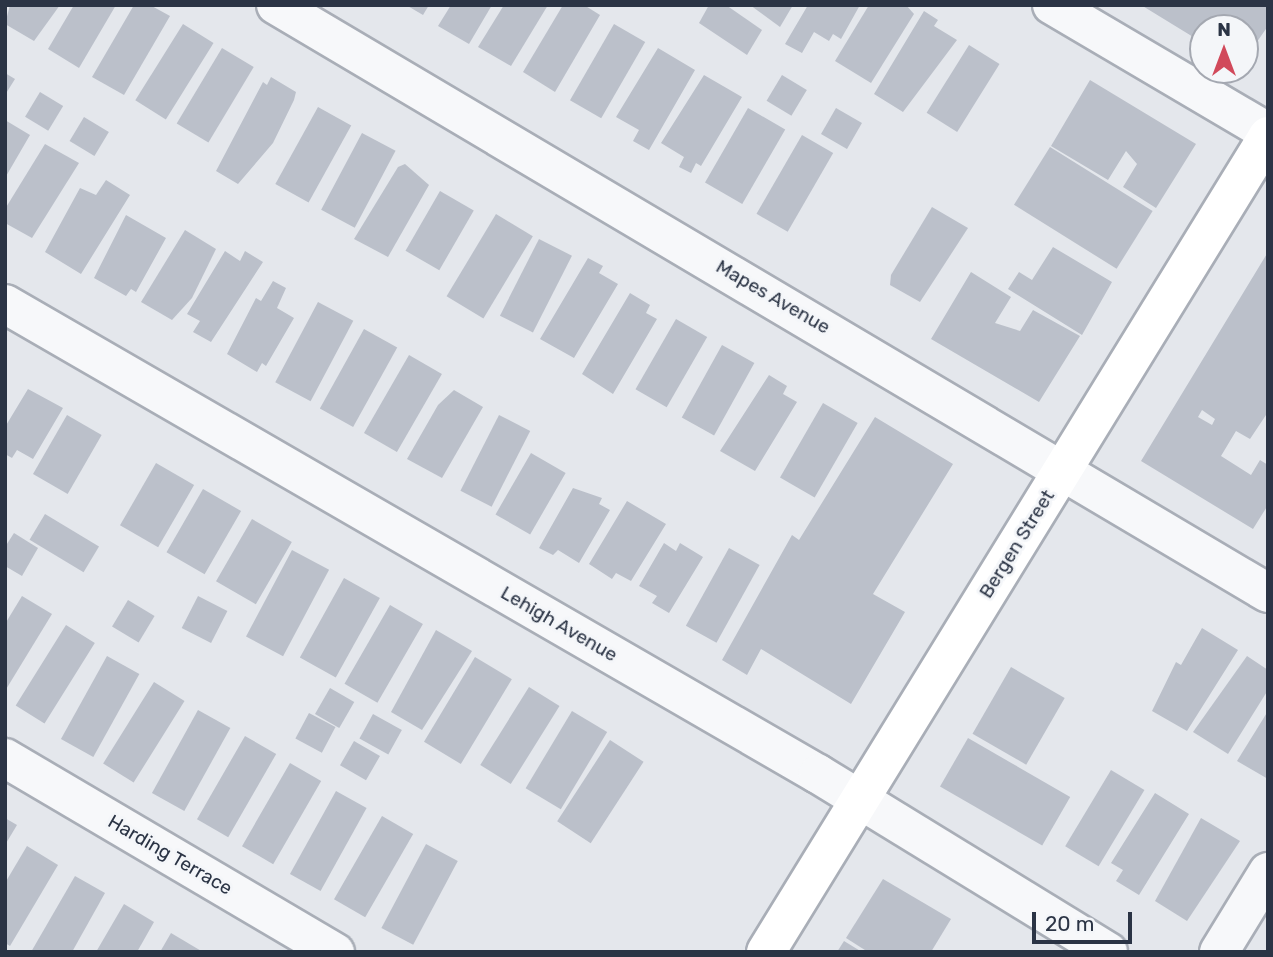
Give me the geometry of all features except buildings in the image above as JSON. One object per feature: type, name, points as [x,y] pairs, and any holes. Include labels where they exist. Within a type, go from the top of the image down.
[{"type":"main road","name":"Bergen Street","points":[[766,952],[1268,134]]},
{"type":"street","name":"Mapes Avenue","points":[[276,5],[1268,593]]},
{"type":"street","points":[[1052,5],[1268,134]]},
{"type":"street","name":"Lehigh Avenue","points":[[5,304],[858,799],[1108,952]]},
{"type":"street","name":"Harding Terrace","points":[[5,758],[335,952]]},
{"type":"street","points":[[1219,952],[1268,872]]}]
